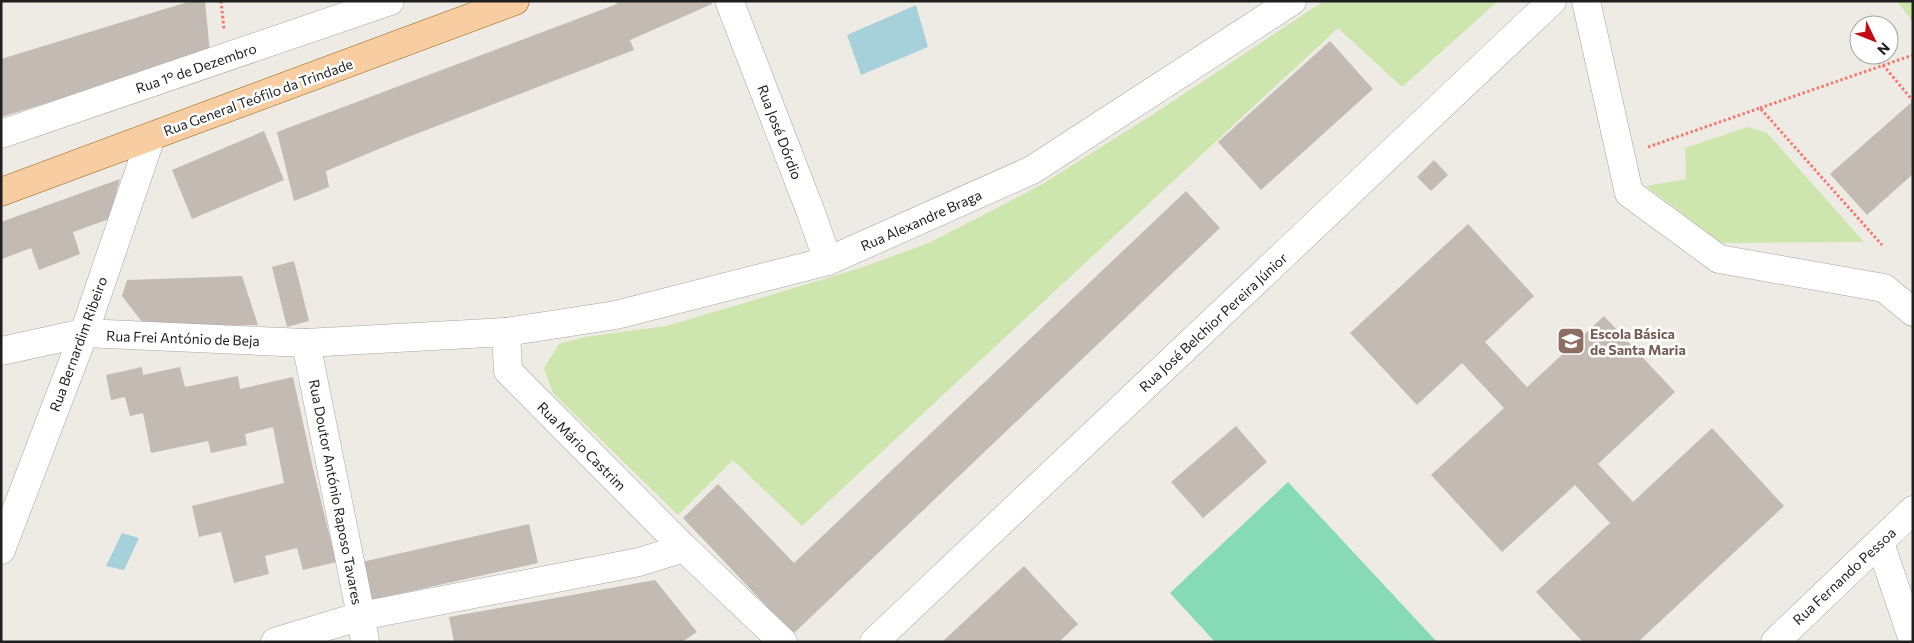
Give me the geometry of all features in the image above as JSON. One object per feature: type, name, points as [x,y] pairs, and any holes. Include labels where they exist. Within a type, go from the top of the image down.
[{"type":"main road","name":"Rua General Teófilo da Trindade","points":[[1,192],[151,137],[489,6],[516,1]]},
{"type":"street","name":"Rua 1° de Dezembro","points":[[1,134],[390,1]]},
{"type":"street","name":"Rua Alexandre Braga","points":[[506,332],[616,315],[828,261],[1032,170],[1292,1]]},
{"type":"street","name":"Rua José Belchior Pereira Júnior","points":[[874,642],[1552,1]]},
{"type":"street","points":[[1586,1],[1629,193],[1719,259],[1884,288],[1913,312]]},
{"type":"street","name":"Rua José Dórdio","points":[[730,4],[828,261]]},
{"type":"street","name":"Rua Bernardim Ribeiro","points":[[1,550],[84,333],[151,137]]},
{"type":"street","name":"Rua Frei António de Beja","points":[[1,351],[84,333],[306,343],[506,332]]},
{"type":"street","name":"Rua Mário Castrim","points":[[506,332],[508,372],[684,548],[784,642]]},
{"type":"street","name":"Rua Doutor António Raposo Tavares","points":[[306,343],[363,629]]},
{"type":"street","name":"Rua Fernando Pessoa","points":[[1774,642],[1913,510]]},
{"type":"street","points":[[1880,543],[1913,640]]},
{"type":"street","points":[[275,642],[363,629],[639,562],[684,548]]},
{"type":"path","points":[[1643,149],[1913,55]]},
{"type":"path","points":[[1883,66],[1913,101]]},
{"type":"path","points":[[1760,108],[1882,245]]},
{"type":"green space","points":[[1324,1],[1498,1],[1402,87],[1338,28],[802,526],[733,460],[678,515],[553,393],[544,368],[559,344],[585,337],[666,326],[863,267],[929,243],[1041,185],[1152,115]]},
{"type":"green space","points":[[1897,1],[1913,1],[1913,22]]},
{"type":"green space","points":[[1748,127],[1767,133],[1864,242],[1721,243],[1646,186],[1686,179],[1685,148]]},
{"type":"green space","points":[[1288,482],[1437,642],[1215,642],[1170,593]]},
{"type":"water","points":[[916,5],[928,47],[861,75],[847,35]]},
{"type":"water","points":[[122,533],[139,538],[124,570],[106,566]]},
{"type":"building","points":[[191,1],[205,1],[210,53],[1,117],[1,59]]},
{"type":"building","points":[[616,1],[711,1],[712,4],[630,40],[634,50],[403,139],[326,171],[329,187],[294,201],[277,132],[617,4]]},
{"type":"building","points":[[1330,41],[1373,89],[1261,190],[1218,142]]},
{"type":"building","points":[[1913,101],[1913,174],[1867,215],[1830,174]]},
{"type":"building","points":[[264,131],[284,180],[192,219],[172,170]]},
{"type":"building","points":[[1434,160],[1448,175],[1431,191],[1417,177]]},
{"type":"building","points":[[120,179],[109,219],[73,232],[80,254],[39,270],[31,248],[2,259],[1,222]]},
{"type":"building","points":[[1186,191],[1220,228],[793,634],[683,518],[718,484],[794,563]]},
{"type":"building","points":[[1468,224],[1534,296],[1485,342],[1527,387],[1604,316],[1675,392],[1598,464],[1633,502],[1712,428],[1784,506],[1638,642],[1583,642],[1536,592],[1610,523],[1575,485],[1502,552],[1431,475],[1504,408],[1462,363],[1417,405],[1350,333]]},
{"type":"building","points":[[294,261],[309,321],[287,327],[272,267]]},
{"type":"building","points":[[242,276],[258,325],[146,327],[122,296],[127,280]]},
{"type":"building","points":[[142,367],[143,375],[180,367],[185,387],[238,376],[240,389],[293,377],[336,562],[303,570],[297,548],[265,556],[269,574],[234,583],[221,532],[199,537],[192,506],[284,483],[273,427],[245,434],[247,445],[211,453],[208,441],[151,453],[143,413],[130,416],[125,397],[111,400],[106,375]]},
{"type":"building","points":[[1236,426],[1267,462],[1203,518],[1171,482]]},
{"type":"building","points":[[529,524],[538,563],[371,600],[362,562]]},
{"type":"building","points":[[1024,566],[1078,624],[1059,642],[942,642]]},
{"type":"building","points":[[655,580],[697,632],[682,642],[454,642],[449,617]]},
{"type":"place","name":"Escola Básica de Santa Maria","points":[[1571,341]]}]
